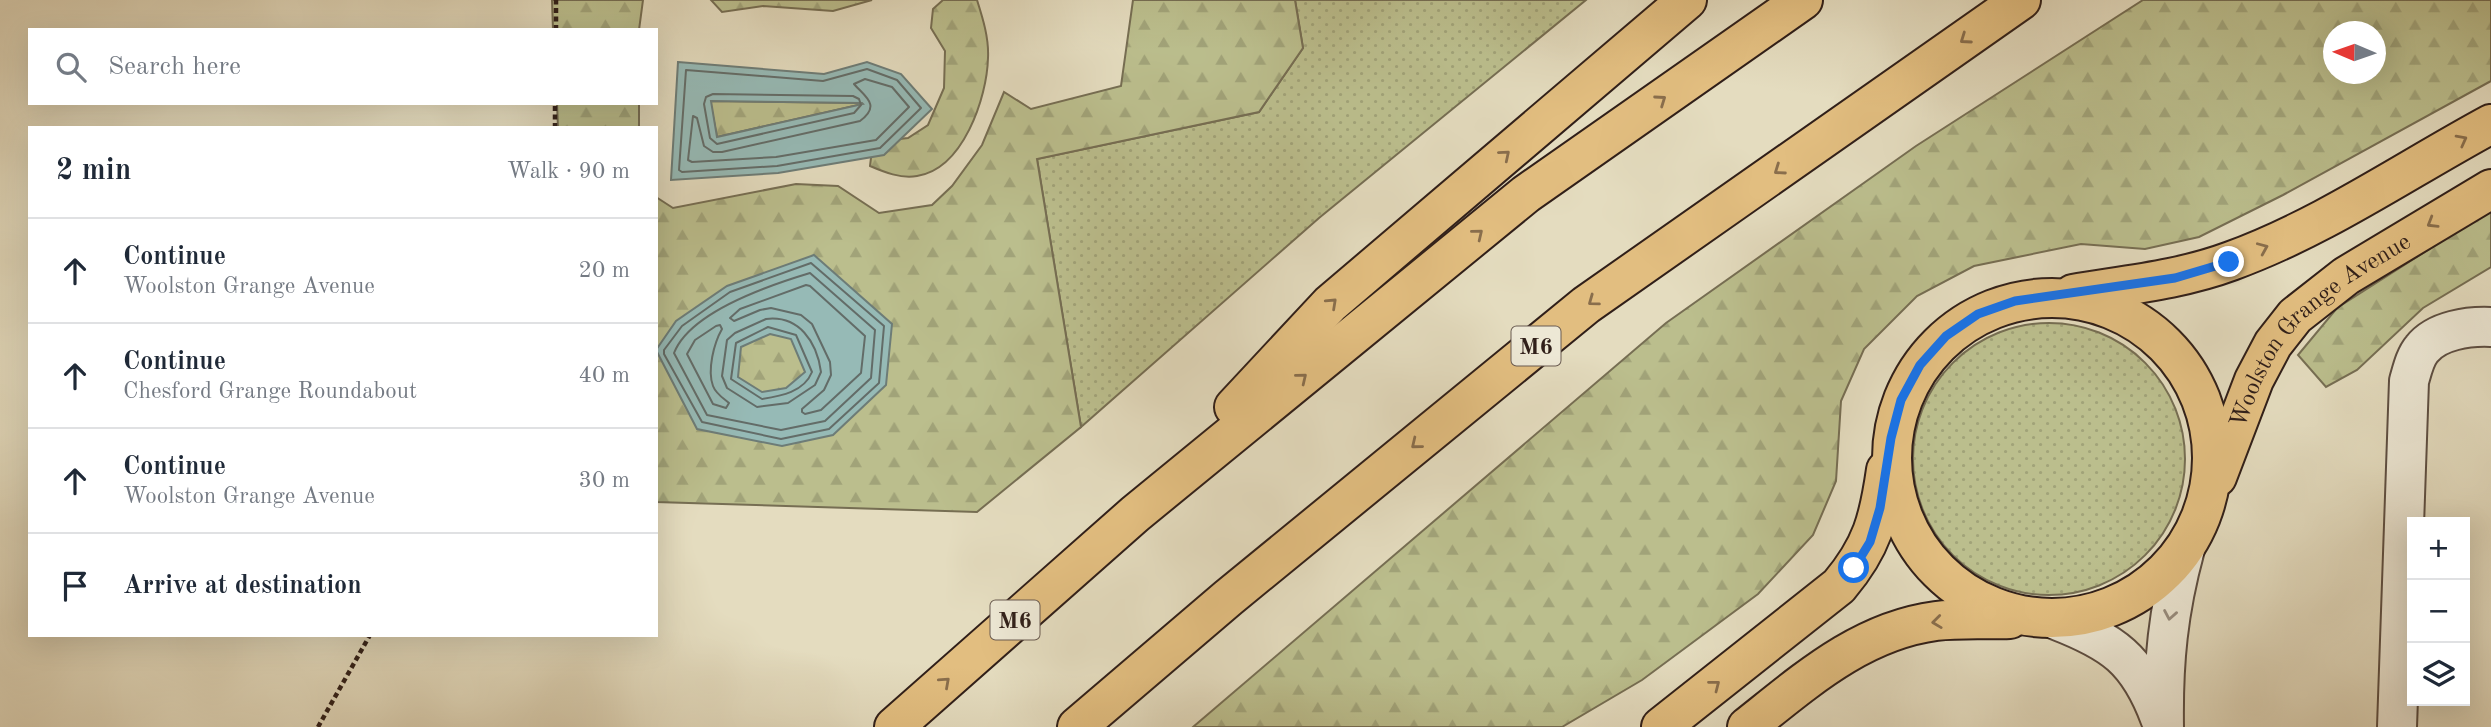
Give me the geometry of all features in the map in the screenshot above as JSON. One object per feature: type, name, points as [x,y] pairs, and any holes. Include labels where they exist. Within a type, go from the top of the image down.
[{"type":"main road","name":"M6","points":[[1135,514],[1330,304],[1687,0]]},
{"type":"main road","name":"M6","points":[[894,727],[1135,514],[1526,194],[1803,0]]},
{"type":"main road","name":"M6","points":[[1077,727],[1228,598],[1586,305],[2021,0]]},
{"type":"main road","points":[[1661,727],[1839,586],[1854,568],[1870,542],[1880,508],[1891,438],[1901,400],[1920,365],[1946,336],[1978,314],[2015,301],[2175,278],[2229,262],[2319,223],[2491,124]]},
{"type":"main road","name":"Woolston Grange Avenue","points":[[2194,532],[2253,380],[2273,344],[2295,316],[2346,276],[2491,189]]},
{"type":"main road","points":[[1747,727],[1820,670],[1862,644],[1896,630],[1936,621],[2043,619],[2094,614],[2130,600],[2160,578],[2194,532],[2213,466],[2207,415],[2185,368],[2150,330],[2105,306],[2054,297]]},
{"type":"main road","points":[[1891,438],[1893,488],[1910,536],[1940,575],[1982,604],[2043,619]]},
{"type":"street","points":[[2397,727],[2409,381],[2421,349],[2439,334],[2477,326],[2491,327]]},
{"type":"street","points":[[2164,727],[2166,636],[2175,587],[2194,532]]},
{"type":"street","points":[[2043,619],[2095,635],[2121,654],[2138,673],[2153,697],[2164,727]]},
{"type":"path","points":[[556,0],[556,28]]},
{"type":"path","points":[[555,105],[555,126]]},
{"type":"path","points":[[318,727],[369,637]]},
{"type":"green space","points":[[552,0],[643,0],[639,28],[553,28]]},
{"type":"green space","points":[[711,0],[872,0],[833,11],[763,6],[722,12]]},
{"type":"green space","points":[[943,0],[977,0],[987,36],[988,58],[987,74],[977,111],[959,146],[933,171],[911,177],[887,173],[870,166],[873,142],[908,138],[928,125],[944,88],[945,51],[931,28],[933,9]]},
{"type":"green space","points":[[1133,0],[1295,0],[1303,48],[1259,112],[1037,159],[1081,427],[977,512],[658,502],[658,198],[673,208],[796,184],[838,186],[879,213],[932,205],[952,186],[982,145],[1004,92],[1031,109],[1121,86]]},
{"type":"green space","points":[[1295,0],[1586,0],[1319,218],[1081,427],[1037,159],[1259,112],[1303,48]]},
{"type":"green space","points":[[2143,0],[2491,0],[2491,81],[2283,195],[2199,237],[2145,249],[2081,244],[1974,266],[1917,296],[1864,349],[1841,401],[1836,481],[1813,535],[1758,594],[1642,680],[1562,727],[1193,727],[1666,323],[1916,146]]},
{"type":"green space","points":[[710,101],[867,103],[717,137]]},
{"type":"green space","points":[[557,105],[639,105],[639,126],[558,126]]},
{"type":"green space","points":[[2491,212],[2491,267],[2423,308],[2357,370],[2326,387],[2298,355],[2337,308]]},
{"type":"green space","points":[[2049,323],[2088,329],[2113,339],[2145,363],[2162,384],[2174,407],[2182,433],[2185,459],[2179,498],[2169,523],[2145,555],[2124,572],[2101,584],[2075,592],[2049,595],[2010,589],[1985,579],[1953,555],[1936,534],[1924,511],[1916,485],[1913,459],[1919,420],[1929,395],[1953,363],[1974,346],[1997,334],[2023,326]]},
{"type":"water","points":[[678,62],[824,74],[867,62],[901,74],[932,109],[884,155],[778,173],[671,180]],"holes":[[[711,101],[862,103],[717,137]]]},
{"type":"water","points":[[814,255],[892,324],[886,385],[833,435],[782,446],[697,429],[658,354],[658,347],[676,321],[727,286]],"holes":[[[770,334],[791,339],[805,372],[786,388],[762,392],[738,377],[741,347]]]},
{"type":"route","points":[[1854,568],[1870,542],[1880,508],[1891,438],[1901,400],[1920,365],[1946,336],[1978,314],[2015,301],[2175,278],[2229,262]]}]
